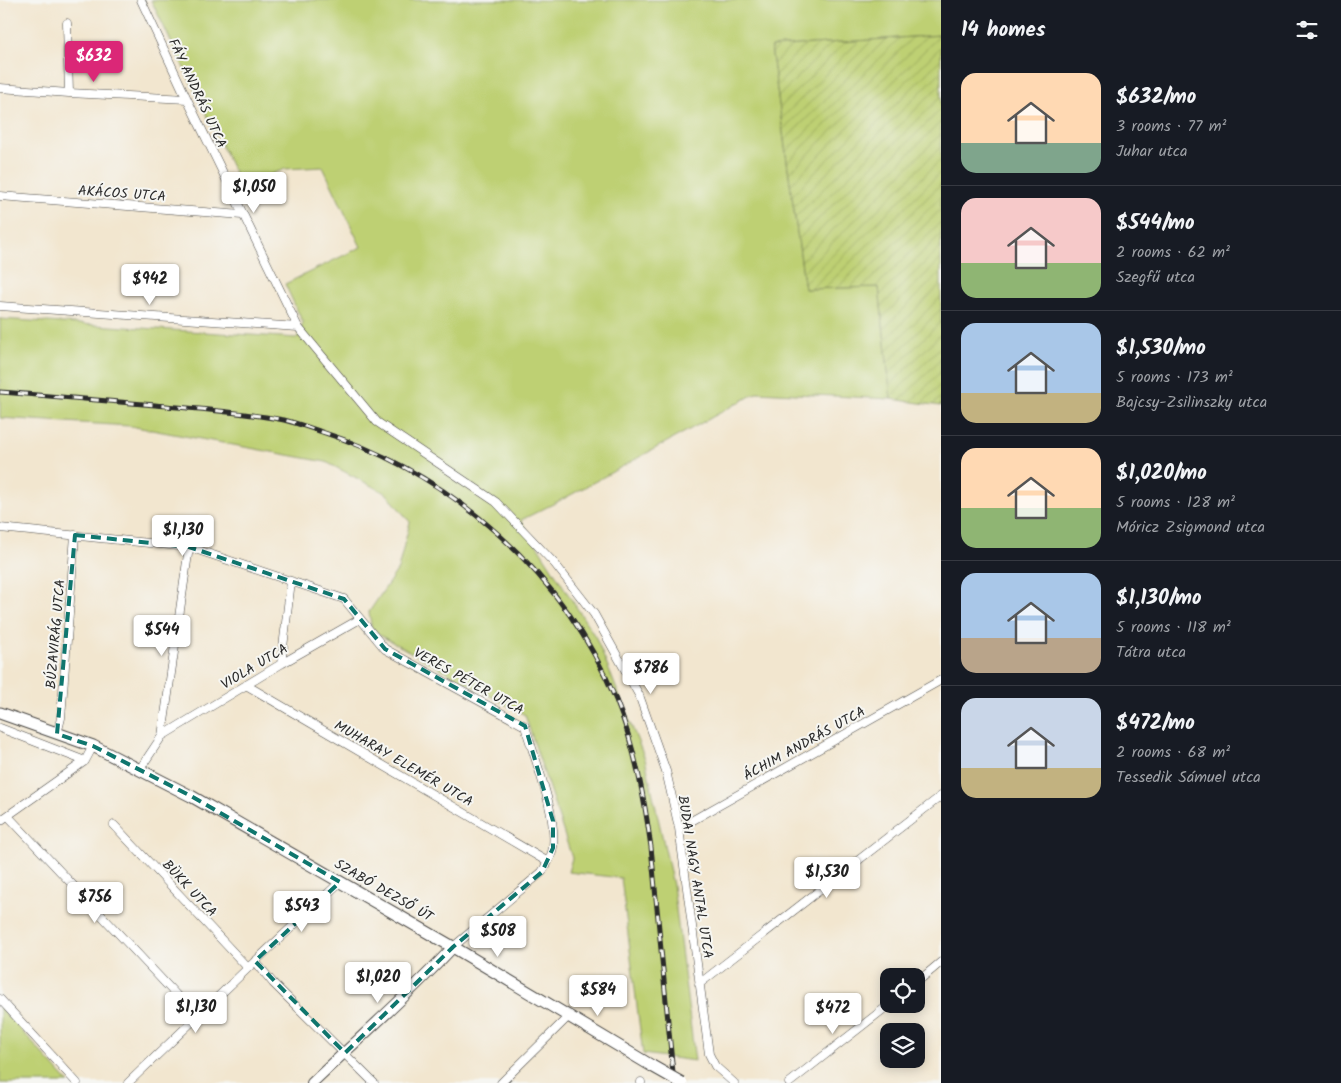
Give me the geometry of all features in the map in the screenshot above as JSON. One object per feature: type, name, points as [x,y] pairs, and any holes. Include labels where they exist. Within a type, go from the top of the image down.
[{"type":"main road","name":"SZABÓ DEZSŐ ÚT","points":[[0,713],[93,746],[192,796],[453,946],[682,1083]]},
{"type":"street","name":"FÁY ANDRÁS UTCA","points":[[141,0],[242,215],[298,327],[377,422]]},
{"type":"street","points":[[67,23],[69,93]]},
{"type":"street","points":[[0,88],[187,99]]},
{"type":"street","name":"AKÁCOS UTCA","points":[[0,196],[242,215]]},
{"type":"street","points":[[0,306],[298,327]]},
{"type":"street","name":"BUDAI NAGY ANTAL UTCA","points":[[377,422],[496,502],[555,564],[594,614],[639,695],[666,771],[679,828],[710,1054],[715,1066],[734,1083]]},
{"type":"street","name":"VERES PÉTER UTCA","points":[[0,528],[188,546],[344,599],[385,649],[525,726],[553,821],[553,848],[542,872],[453,946]]},
{"type":"street","name":"BÚZAVIRÁG UTCA","points":[[57,734],[61,718],[75,535]]},
{"type":"street","points":[[140,769],[162,736],[188,546]]},
{"type":"street","points":[[281,664],[291,581]]},
{"type":"street","name":"VIOLA UTCA","points":[[162,736],[360,619]]},
{"type":"street","name":"ÁCHIM ANDRÁS UTCA","points":[[679,828],[941,680]]},
{"type":"street","name":"MUHARAY ELEMÉR UTCA","points":[[246,685],[548,862]]},
{"type":"street","points":[[0,728],[85,761]]},
{"type":"street","points":[[0,821],[85,761],[93,746]]},
{"type":"street","points":[[699,984],[941,796]]},
{"type":"street","points":[[8,816],[197,1017]]},
{"type":"street","name":"BÜKK UTCA","points":[[114,825],[248,968]]},
{"type":"street","points":[[128,1083],[340,882]]},
{"type":"street","points":[[318,1081],[438,964],[453,946]]},
{"type":"street","points":[[255,961],[273,983],[374,1083]]},
{"type":"street","points":[[925,975],[941,962]]},
{"type":"street","points":[[0,999],[77,1083]]},
{"type":"street","points":[[789,1083],[880,1012]]},
{"type":"street","points":[[502,1083],[570,1015]]},
{"type":"highlighted area","points":[[75,535],[189,547],[344,599],[385,649],[525,726],[553,821],[553,848],[542,872],[453,947],[345,1053],[255,961],[340,882],[191,796],[93,746],[57,734]]},
{"type":"green space","points":[[151,0],[941,0],[941,35],[771,47],[805,289],[879,287],[891,399],[758,392],[565,498],[521,520],[596,638],[645,759],[673,885],[695,1061],[643,1054],[621,878],[568,872],[572,858],[525,715],[372,631],[369,612],[398,569],[410,522],[387,494],[326,462],[130,426],[0,418],[0,319],[297,338],[303,323],[285,284],[361,247],[323,167],[285,169],[241,186]]},
{"type":"green space","points":[[941,35],[941,406],[891,399],[879,287],[805,289],[771,47]]},
{"type":"green space","points":[[0,1007],[69,1083],[0,1083]]},
{"type":"railway","points":[[0,392],[236,413],[284,420],[322,432],[370,450],[415,473],[458,501],[498,534],[534,570],[566,610],[594,654],[616,700],[634,754],[651,847],[674,1083]]}]
